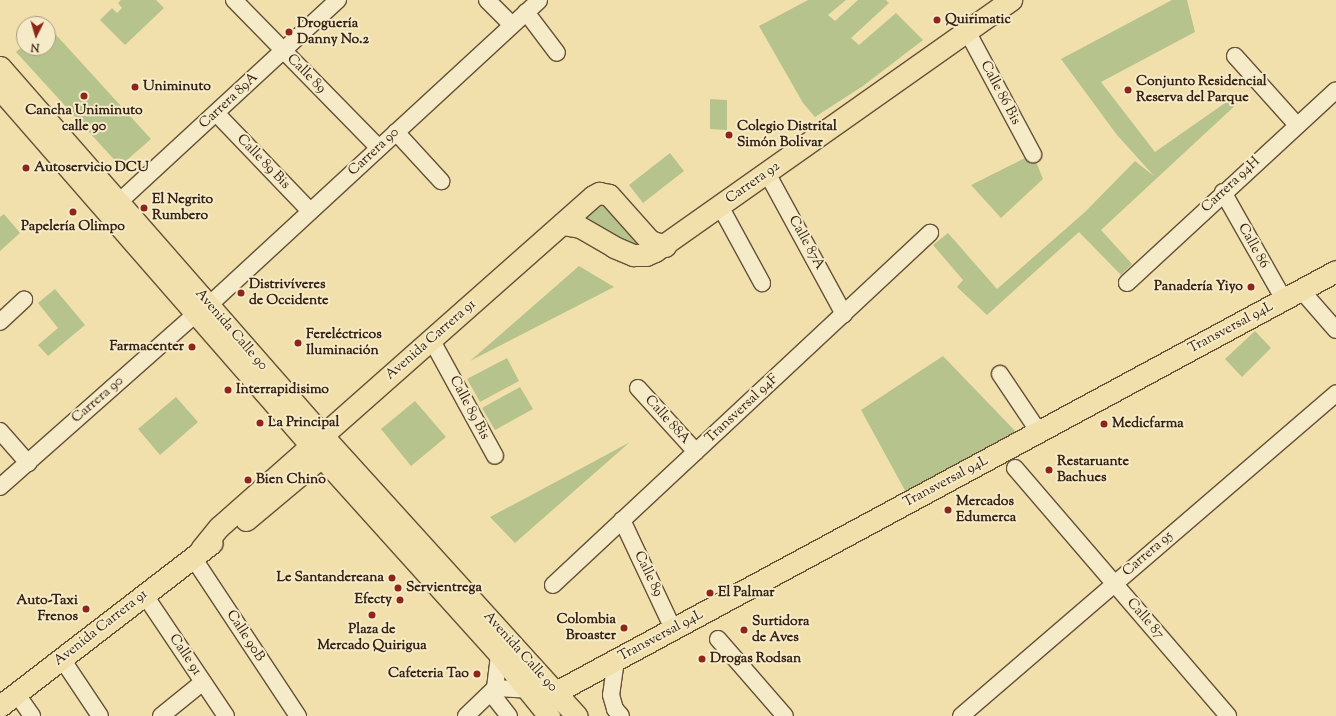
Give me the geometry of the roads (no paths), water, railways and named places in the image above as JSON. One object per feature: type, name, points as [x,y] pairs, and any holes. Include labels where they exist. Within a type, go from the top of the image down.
[{"type":"main road","name":"Carrera 92","points":[[562,224],[580,226],[614,247],[633,255],[646,255],[664,246],[1011,0]]},
{"type":"main road","name":"Avenida Calle 90","points":[[0,67],[119,202],[203,309]]},
{"type":"main road","name":"Avenida Calle 90","points":[[0,89],[203,309],[322,446],[556,692],[577,716]]},
{"type":"main road","name":"Avenida Carrera 91","points":[[196,552],[232,532],[289,486],[322,446],[431,339],[593,196],[606,194],[613,198],[650,241],[664,246]]},
{"type":"main road","name":"Transversal 94L","points":[[556,692],[1336,271]]},
{"type":"main road","name":"Avenida Calle 90","points":[[322,446],[344,482],[499,654],[549,716]]},
{"type":"main road","name":"Avenida Carrera 91","points":[[0,706],[144,594],[196,552],[219,527],[322,446]]},
{"type":"main road","points":[[289,486],[304,478],[319,475],[344,482]]},
{"type":"main road","points":[[529,690],[556,692]]},
{"type":"street","name":"Calle 89","points":[[234,0],[379,148]]},
{"type":"street","name":"Carrera 89A","points":[[119,202],[338,0]]},
{"type":"street","points":[[487,0],[512,25]]},
{"type":"street","name":"Carrera 90","points":[[0,487],[203,309],[539,0]]},
{"type":"street","points":[[526,12],[557,53]]},
{"type":"street","name":"Calle 86 Bis","points":[[966,31],[1032,154]]},
{"type":"street","points":[[1235,56],[1297,125]]},
{"type":"street","name":"Carrera 94H","points":[[1127,283],[1223,192],[1336,90]]},
{"type":"street","name":"Calle 89 Bis","points":[[216,113],[310,211]]},
{"type":"street","points":[[396,132],[441,181]]},
{"type":"street","name":"Calle 87A","points":[[767,173],[844,314]]},
{"type":"street","name":"Calle 86","points":[[1223,192],[1292,295],[1336,330]]},
{"type":"street","points":[[720,206],[762,283]]},
{"type":"street","name":"Transversal 94F","points":[[553,585],[930,233]]},
{"type":"street","points":[[0,322],[24,300]]},
{"type":"street","name":"Calle 89 Bis","points":[[431,339],[495,456]]},
{"type":"street","points":[[1000,374],[1039,432]]},
{"type":"street","name":"Calle 88A","points":[[638,388],[696,452]]},
{"type":"street","name":"Carrera 95","points":[[960,716],[1336,393]]},
{"type":"street","points":[[0,431],[28,463]]},
{"type":"street","name":"Calle 87","points":[[1015,468],[1228,716]]},
{"type":"street","name":"Calle 89","points":[[622,520],[673,629]]},
{"type":"street","name":"Calle 90B","points":[[196,552],[298,716]]},
{"type":"street","name":"Calle 91","points":[[144,594],[226,716]]},
{"type":"street","points":[[718,639],[785,716]]},
{"type":"street","points":[[466,716],[493,690],[499,654]]},
{"type":"street","points":[[616,660],[610,691],[618,712]]},
{"type":"street","points":[[66,665],[100,716]]},
{"type":"street","points":[[161,716],[203,682]]},
{"type":"street","points":[[493,690],[529,690]]},
{"type":"street","points":[[493,690],[509,716]]},
{"type":"street","points":[[16,693],[32,716]]},
{"type":"place","name":"Quirimatic","points":[[937,20]]},
{"type":"place","name":"Droguería Danny No.2","points":[[289,32]]},
{"type":"place","name":"Uniminuto","points":[[135,87]]},
{"type":"place","name":"Conjunto Residencial Reserva del Parque","points":[[1128,90]]},
{"type":"place","name":"Cancha Uniminuto calle 90","points":[[84,96]]},
{"type":"place","name":"Colegio Distrital Simón Bolivar","points":[[729,135]]},
{"type":"place","name":"Autoservicio DCU","points":[[26,168]]},
{"type":"place","name":"El Negrito Rumbero","points":[[144,208]]},
{"type":"place","name":"Papelería Olimpo","points":[[73,212]]},
{"type":"place","name":"Panadería Yiyo","points":[[1251,287]]},
{"type":"place","name":"Distrivíveres de Occidente","points":[[241,293]]},
{"type":"place","name":"Fereléctricos Iluminación","points":[[298,343]]},
{"type":"place","name":"Farmacenter","points":[[192,347]]},
{"type":"place","name":"Interrapidisimo","points":[[228,390]]},
{"type":"place","name":"La Principal","points":[[260,423]]},
{"type":"place","name":"Medicfarma","points":[[1104,424]]},
{"type":"place","name":"Restaruante Bachues","points":[[1049,470]]},
{"type":"place","name":"Bien Chino","points":[[248,480]]},
{"type":"place","name":"Mercados Edumerca","points":[[948,510]]},
{"type":"place","name":"Le Santandereana","points":[[392,578]]},
{"type":"place","name":"Servientrega","points":[[398,588]]},
{"type":"place","name":"El Palmar","points":[[710,593]]},
{"type":"place","name":"Efecty","points":[[400,600]]},
{"type":"place","name":"Auto-Taxi Frenos","points":[[86,609]]},
{"type":"place","name":"Plaza de Mercado Quirigua","points":[[372,615]]},
{"type":"place","name":"Colombia Broaster","points":[[624,628]]},
{"type":"place","name":"Surtidora de Aves","points":[[744,630]]},
{"type":"place","name":"Drogas Rodsan","points":[[702,659]]},
{"type":"place","name":"Cafeteria Tao","points":[[477,674]]}]
